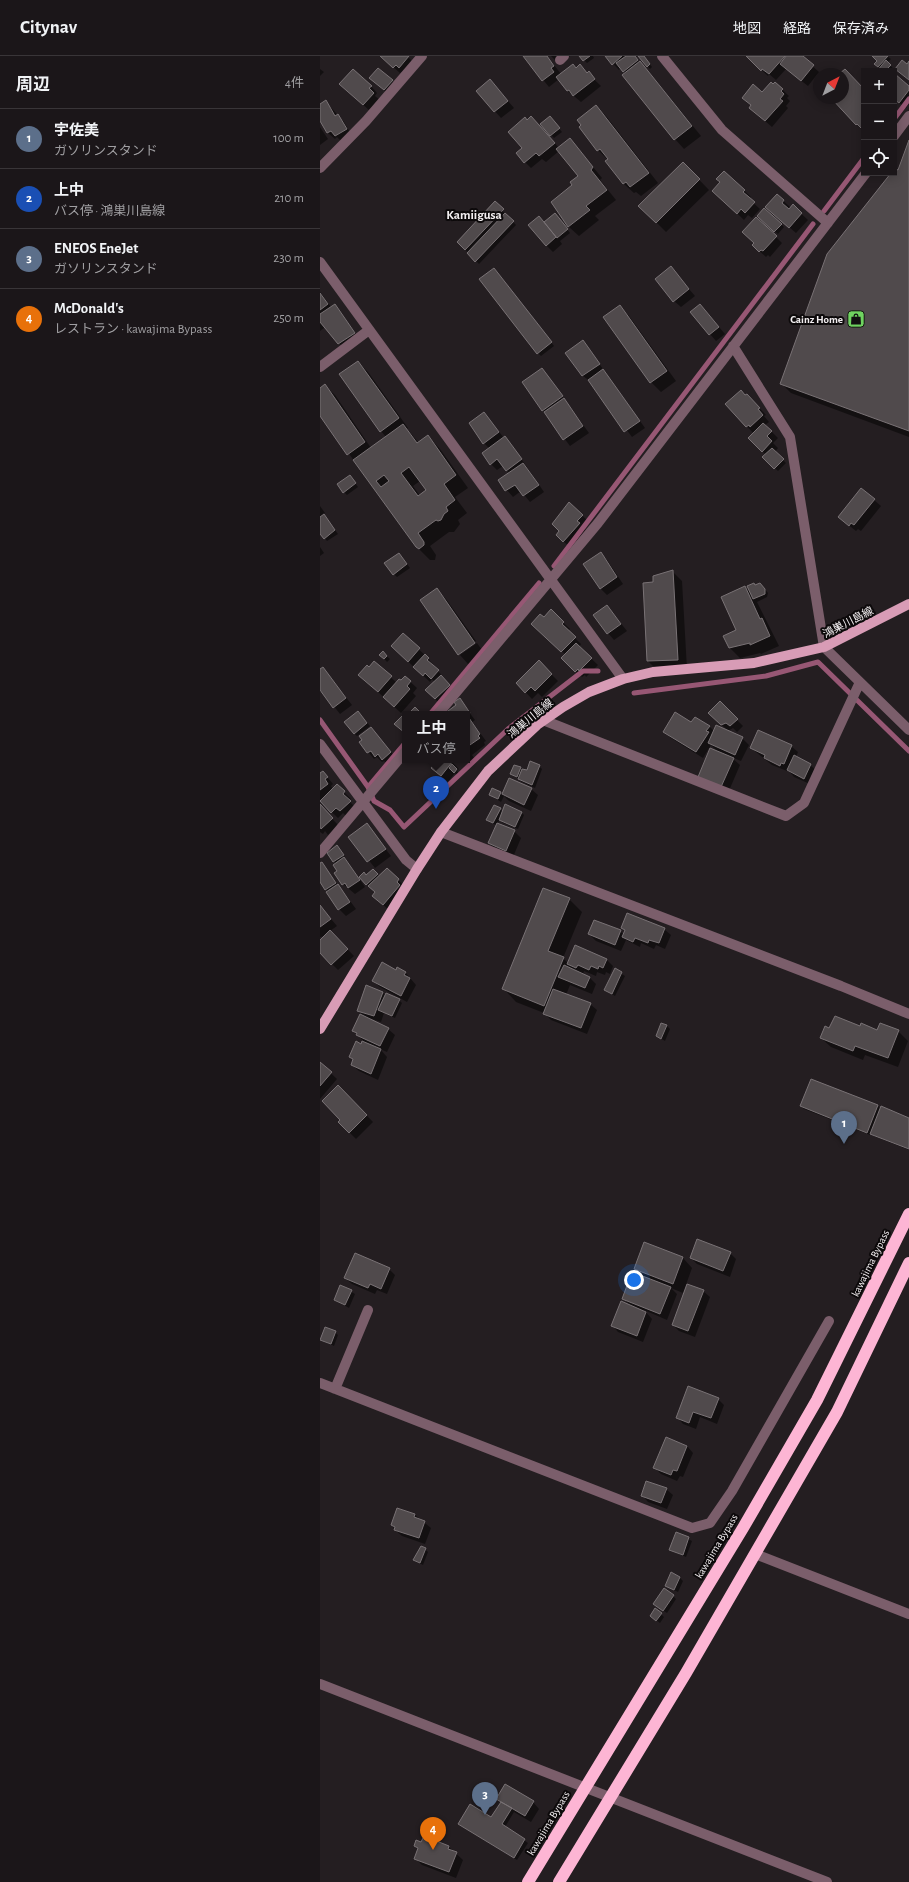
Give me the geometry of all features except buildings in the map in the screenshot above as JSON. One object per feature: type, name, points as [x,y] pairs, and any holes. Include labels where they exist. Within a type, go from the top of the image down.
[{"type":"highway","name":"kawajima Bypass","points":[[528,1882],[744,1528],[817,1400],[909,1214]]},
{"type":"highway","points":[[559,1882],[686,1673],[837,1412],[909,1263]]},
{"type":"main road","name":"鴻巣川島線","points":[[320,1029],[441,832],[488,771],[543,720],[563,706],[589,692],[623,679],[653,672],[754,663],[824,647],[909,604]]},
{"type":"street","points":[[320,168],[366,121],[422,56]]},
{"type":"street","points":[[662,56],[722,130],[828,223]]},
{"type":"street","points":[[897,132],[909,116]]},
{"type":"street","points":[[441,711],[598,523],[864,176]]},
{"type":"street","points":[[320,262],[550,581],[623,679]]},
{"type":"street","points":[[320,366],[369,330]]},
{"type":"street","points":[[733,346],[790,437],[824,647],[909,730]]},
{"type":"street","points":[[543,720],[786,816],[804,803],[860,682]]},
{"type":"street","points":[[320,744],[406,860],[417,869]]},
{"type":"street","points":[[320,853],[402,756]]},
{"type":"street","points":[[441,832],[842,986],[909,1014]]},
{"type":"street","points":[[335,1389],[368,1310]]},
{"type":"street","points":[[320,1383],[692,1528],[710,1523],[732,1491],[829,1321]]},
{"type":"street","points":[[755,1554],[909,1614]]},
{"type":"street","points":[[320,1684],[827,1882]]},
{"type":"waterway","points":[[897,115],[909,99]]},
{"type":"waterway","points":[[824,211],[861,162]]},
{"type":"waterway","points":[[554,566],[813,224]]},
{"type":"waterway","points":[[432,711],[539,583]]},
{"type":"waterway","points":[[634,693],[766,676],[818,662],[909,751]]},
{"type":"waterway","points":[[320,720],[368,787],[374,801],[390,810],[404,827],[508,729],[583,671],[598,671]]},
{"type":"waterway","points":[[368,787],[402,747]]},
{"type":"place","name":"Cainz Home","points":[[856,319]]},
{"type":"place","name":"上中","points":[[436,809]]},
{"type":"place","name":"宇佐美","points":[[844,1144]]},
{"type":"place","name":"ENEOS EneJet","points":[[485,1815]]},
{"type":"place","name":"McDonald's","points":[[433,1850]]},
{"type":"district","name":"Kamiigusa","points":[[474,214]]}]
